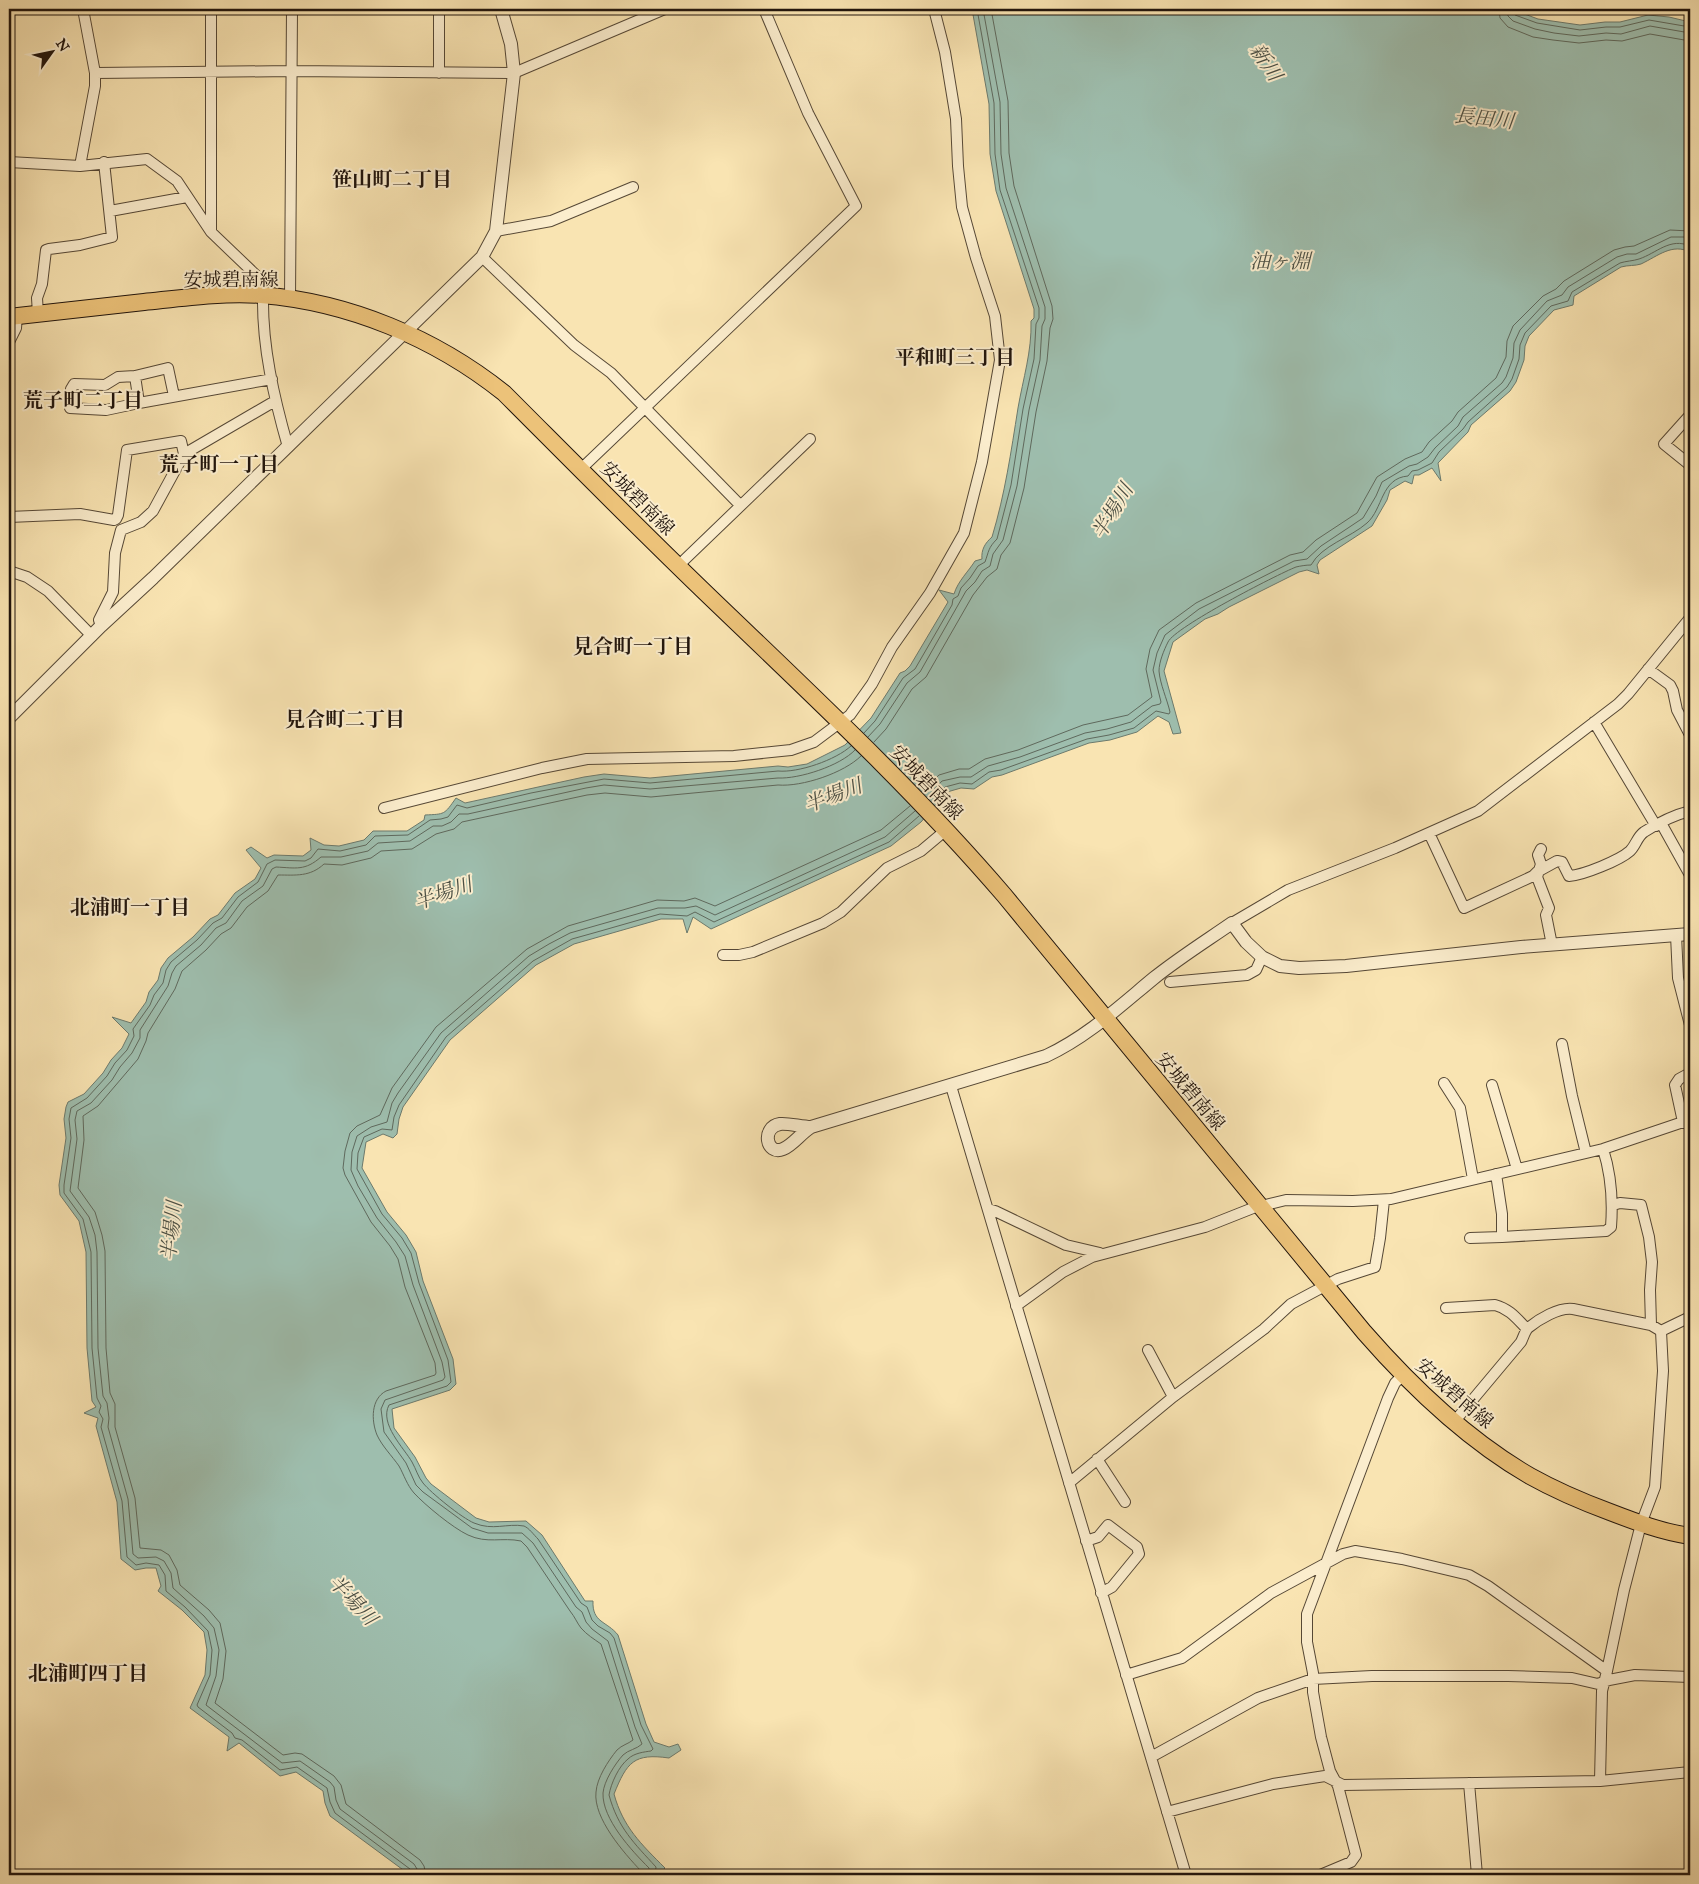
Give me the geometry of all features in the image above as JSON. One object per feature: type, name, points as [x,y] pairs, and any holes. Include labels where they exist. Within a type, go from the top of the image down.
[{"type":"main road","name":"安城碧南線","points":[[13,316],[209,296],[262,295],[343,310],[404,332],[437,348],[480,373],[504,393],[678,566],[843,725],[946,830],[1004,895],[1364,1332],[1403,1375],[1454,1422],[1483,1445],[1531,1476],[1583,1502],[1641,1524],[1690,1536]]},
{"type":"street","points":[[80,166],[95,86],[95,73],[83,9]]},
{"type":"street","points":[[211,9],[211,232]]},
{"type":"street","points":[[290,299],[292,9]]},
{"type":"street","points":[[438,73],[439,9]]},
{"type":"street","points":[[9,718],[101,626],[153,578],[482,257],[496,231],[514,74],[512,44],[501,9]]},
{"type":"street","points":[[95,73],[292,71],[514,74],[665,9]]},
{"type":"street","points":[[581,469],[856,206],[808,113],[764,9]]},
{"type":"street","points":[[384,808],[587,758],[734,756],[791,750],[814,742],[843,725],[872,684],[892,647],[930,593],[964,533],[982,462],[1000,360],[995,316],[962,207],[956,119],[945,52],[934,9]]},
{"type":"street","points":[[9,162],[80,166],[147,159],[177,181],[211,232],[259,278],[275,401],[288,447]]},
{"type":"street","points":[[38,314],[37,298],[42,284],[46,250],[80,245],[112,237],[104,162]]},
{"type":"street","points":[[496,231],[551,222],[633,187]]},
{"type":"street","points":[[110,211],[188,197]]},
{"type":"street","points":[[482,257],[574,345],[612,373],[740,505]]},
{"type":"street","points":[[9,342],[16,328],[13,316]]},
{"type":"street","points":[[174,396],[168,368],[118,378],[104,385],[74,384],[71,389],[70,408],[106,410],[272,379]]},
{"type":"street","points":[[135,376],[139,403]]},
{"type":"street","points":[[101,626],[99,620],[113,592],[115,553],[121,530],[141,522],[152,511],[184,454],[275,401]]},
{"type":"street","points":[[1690,416],[1664,444],[1690,465]]},
{"type":"street","points":[[678,566],[810,439]]},
{"type":"street","points":[[9,517],[80,514],[116,519],[127,450],[181,441],[184,454]]},
{"type":"street","points":[[9,571],[28,577],[48,591],[92,636]]},
{"type":"street","points":[[811,1127],[1046,1056],[1072,1043],[1171,966],[1232,923],[1288,890],[1429,833],[1478,811],[1624,698],[1690,618]]},
{"type":"street","points":[[1648,669],[1670,685],[1677,710],[1690,735]]},
{"type":"street","points":[[1594,722],[1690,874]]},
{"type":"street","points":[[1429,833],[1464,908],[1534,876],[1557,861],[1562,862],[1570,876],[1578,876],[1624,855],[1631,850],[1638,838],[1658,824],[1676,815],[1690,811]]},
{"type":"street","points":[[723,954],[739,955],[753,952],[823,923],[841,912],[887,868],[921,851],[946,830]]},
{"type":"street","points":[[1542,849],[1538,855],[1541,864],[1537,877],[1548,908],[1546,916],[1552,945]]},
{"type":"street","points":[[1232,923],[1246,942],[1262,957],[1280,966],[1299,968],[1346,966],[1552,945],[1690,934]]},
{"type":"street","points":[[1676,935],[1678,978],[1690,1025]]},
{"type":"street","points":[[1170,982],[1247,974],[1256,970],[1262,957]]},
{"type":"street","points":[[1562,1044],[1586,1153]]},
{"type":"street","points":[[1016,1306],[1071,1267],[1104,1253],[1124,1250],[1205,1227],[1260,1206],[1294,1200],[1384,1200],[1604,1149],[1687,1123],[1674,1085],[1679,1079],[1690,1073]]},
{"type":"street","points":[[1444,1083],[1460,1108],[1473,1179]]},
{"type":"street","points":[[1492,1085],[1517,1169]]},
{"type":"street","points":[[951,1086],[1186,1875]]},
{"type":"street","points":[[1470,1238],[1606,1231],[1611,1227],[1613,1205],[1604,1149]]},
{"type":"street","points":[[1496,1174],[1502,1214],[1502,1237]]},
{"type":"street","points":[[1069,1482],[1172,1396],[1264,1329],[1291,1304],[1338,1279],[1375,1267],[1384,1200]]},
{"type":"street","points":[[1613,1205],[1620,1203],[1641,1205],[1649,1238],[1652,1262],[1650,1290],[1651,1325]]},
{"type":"street","points":[[988,1209],[1066,1245],[1087,1251],[1104,1253]]},
{"type":"street","points":[[1446,1308],[1495,1305],[1503,1307],[1509,1310],[1527,1329]]},
{"type":"street","points":[[1454,1422],[1521,1342],[1527,1329],[1557,1310],[1567,1308],[1651,1325],[1661,1331]]},
{"type":"street","points":[[1661,1331],[1690,1317]]},
{"type":"street","points":[[1600,1781],[1603,1683],[1641,1524],[1655,1487],[1663,1371],[1661,1331]]},
{"type":"street","points":[[1148,1350],[1172,1396]]},
{"type":"street","points":[[1320,1875],[1351,1862],[1356,1855],[1321,1737],[1313,1692],[1306,1623],[1315,1590],[1388,1398],[1395,1383],[1403,1375]]},
{"type":"street","points":[[1097,1459],[1126,1502]]},
{"type":"street","points":[[1086,1541],[1098,1537],[1108,1524],[1138,1548],[1139,1554],[1112,1587],[1102,1593]]},
{"type":"street","points":[[1126,1675],[1182,1658],[1271,1593],[1349,1551],[1368,1552],[1469,1575],[1488,1586],[1607,1671]]},
{"type":"street","points":[[1151,1757],[1258,1698],[1313,1679],[1372,1676],[1508,1676],[1572,1678],[1598,1684],[1635,1675],[1690,1677]]},
{"type":"street","points":[[1167,1812],[1273,1784],[1325,1776],[1343,1785],[1600,1781],[1690,1772]]},
{"type":"street","points":[[1469,1783],[1477,1875]]},
{"type":"water","name":"油ヶ淵","points":[[972,9],[1511,9],[1538,19],[1580,25],[1620,22],[1648,15],[1690,22],[1690,252],[1677,249],[1671,250],[1641,264],[1621,267],[1574,296],[1573,305],[1554,310],[1529,336],[1525,346],[1524,360],[1516,382],[1510,391],[1471,425],[1468,432],[1438,463],[1441,481],[1432,468],[1419,475],[1414,475],[1412,484],[1405,481],[1390,490],[1387,500],[1372,526],[1320,560],[1317,565],[1319,574],[1307,570],[1299,572],[1205,619],[1173,642],[1164,671],[1181,733],[1173,734],[1169,722],[1158,716],[1137,732],[1110,740],[1089,743],[992,777],[974,789],[961,788],[947,792],[921,822],[891,846],[711,929],[693,917],[687,933],[683,919],[661,919],[574,944],[536,965],[450,1040],[403,1107],[397,1134],[393,1138],[383,1134],[366,1142],[362,1168],[387,1212],[406,1235],[416,1252],[423,1281],[453,1359],[456,1384],[450,1390],[392,1409],[394,1428],[415,1457],[431,1484],[476,1518],[489,1522],[526,1521],[542,1535],[585,1601],[593,1601],[595,1614],[618,1635],[646,1724],[654,1742],[669,1747],[678,1744],[681,1750],[669,1758],[647,1757],[633,1762],[623,1774],[614,1794],[628,1826],[665,1868],[658,1875],[410,1875],[330,1816],[323,1791],[296,1772],[280,1776],[239,1743],[227,1751],[229,1737],[190,1708],[205,1675],[207,1650],[204,1632],[182,1610],[158,1591],[161,1586],[156,1568],[135,1570],[121,1559],[117,1502],[96,1426],[98,1418],[84,1413],[96,1407],[92,1401],[87,1348],[86,1252],[79,1221],[60,1195],[59,1185],[66,1138],[64,1119],[66,1107],[68,1102],[84,1094],[122,1048],[129,1034],[112,1017],[131,1023],[146,1002],[149,992],[158,980],[161,968],[168,958],[193,937],[210,919],[218,915],[235,893],[255,879],[261,868],[246,850],[251,847],[267,858],[274,855],[303,856],[311,850],[310,838],[324,845],[339,846],[364,840],[373,831],[407,831],[424,820],[425,815],[444,812],[456,798],[465,803],[604,774],[650,778],[807,764],[845,745],[871,718],[900,673],[910,666],[948,602],[939,590],[954,594],[975,561],[982,559],[984,547],[992,537],[1001,505],[1029,354],[1031,321],[1034,318],[1034,309],[996,191],[990,154],[989,104]]},
{"type":"district","name":"笹山町二丁目","points":[[392,179]]},
{"type":"district","name":"平和町三丁目","points":[[955,357]]},
{"type":"district","name":"荒子町二丁目","points":[[83,400]]},
{"type":"district","name":"荒子町一丁目","points":[[219,464]]},
{"type":"district","name":"見合町一丁目","points":[[633,646]]},
{"type":"district","name":"見合町二丁目","points":[[345,719]]},
{"type":"district","name":"北浦町一丁目","points":[[130,907]]},
{"type":"district","name":"北浦町四丁目","points":[[88,1673]]},
{"type":"water label","name":"新川","points":[[1266,62]]},
{"type":"water label","name":"長田川","points":[[1484,118]]},
{"type":"water label","name":"半場川","points":[[1112,511]]},
{"type":"water label","name":"半場川","points":[[833,795]]},
{"type":"water label","name":"半場川","points":[[443,893]]},
{"type":"water label","name":"半場川","points":[[171,1231]]},
{"type":"water label","name":"半場川","points":[[353,1600]]}]
